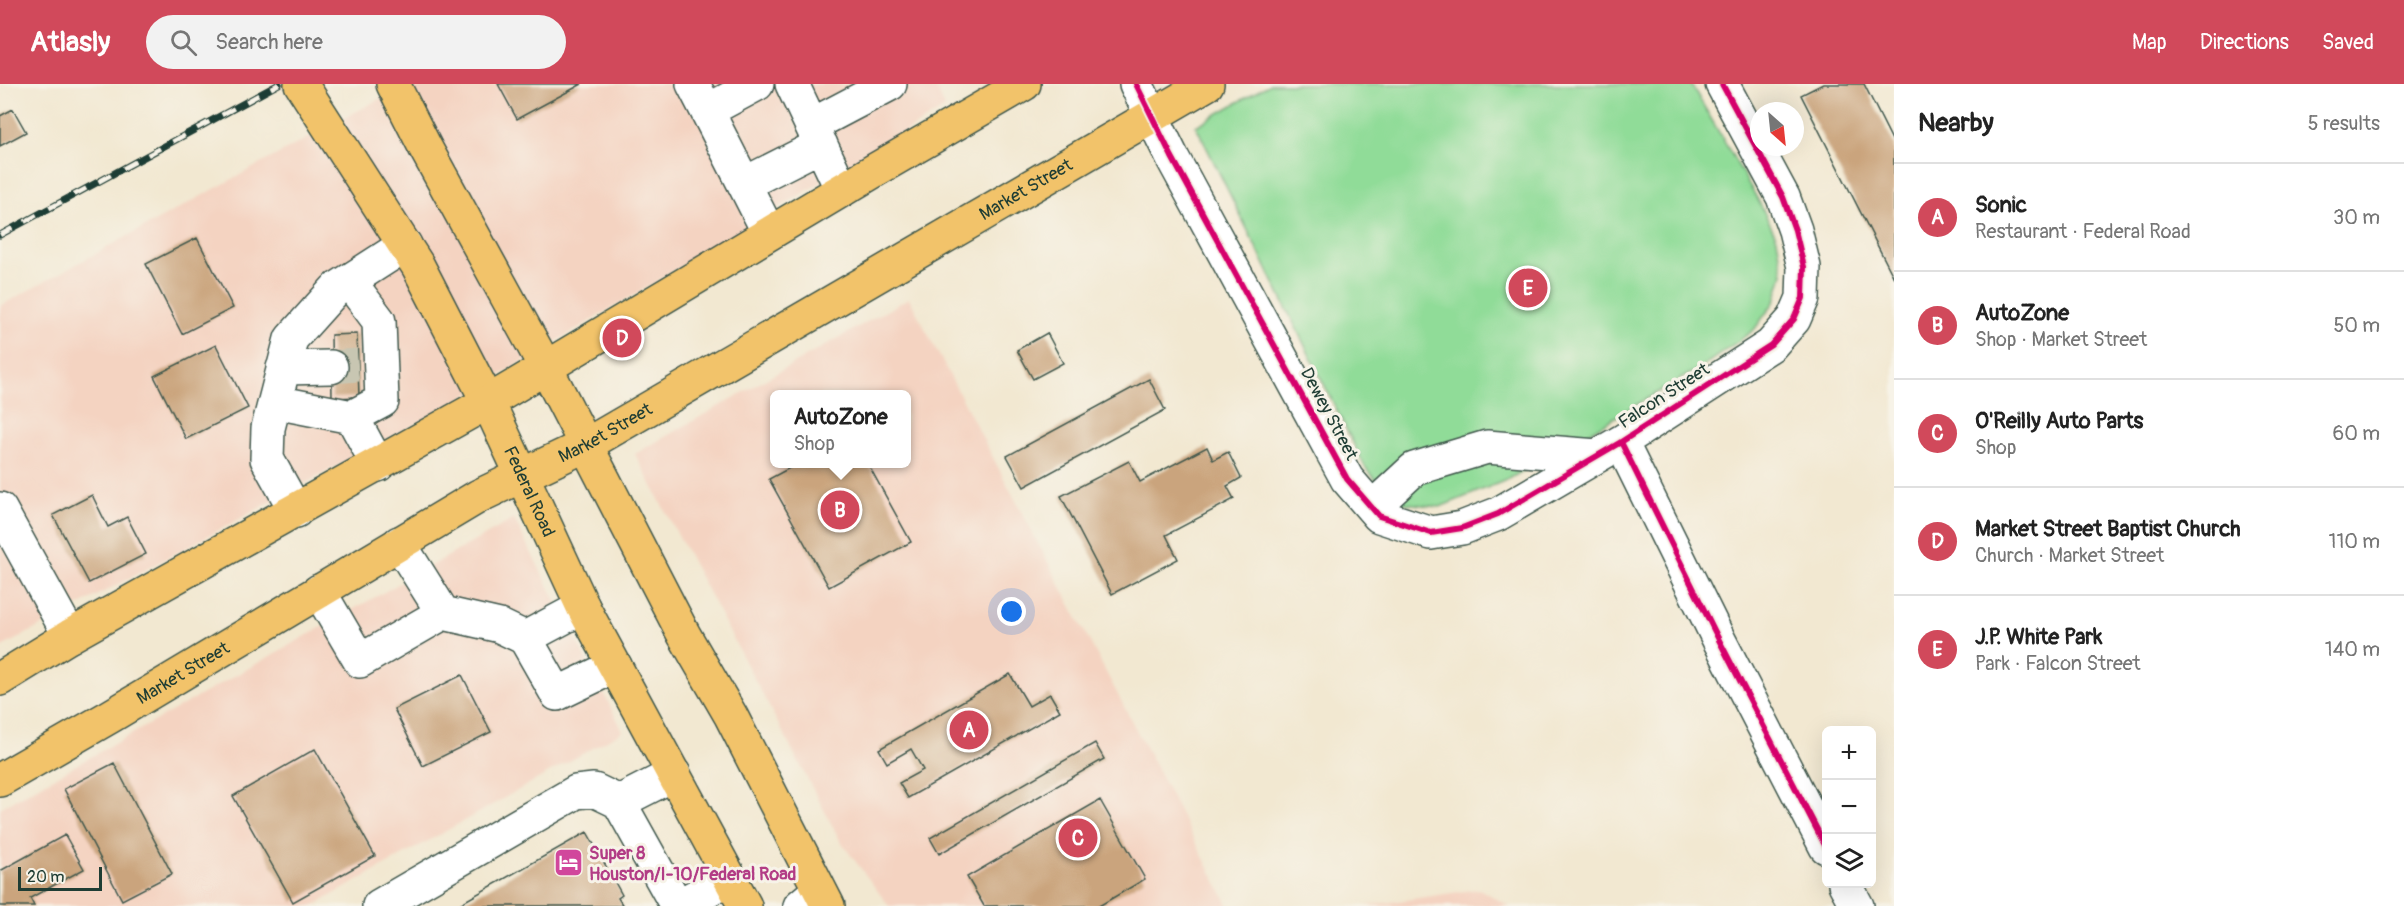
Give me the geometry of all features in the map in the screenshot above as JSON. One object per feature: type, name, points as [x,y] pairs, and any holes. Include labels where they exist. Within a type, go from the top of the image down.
[{"type":"main road","name":"Federal Road","points":[[301,84],[418,266],[488,402],[583,607],[745,906]]},
{"type":"main road","points":[[393,84],[546,368],[684,635],[731,716],[816,901]]},
{"type":"main road","points":[[0,679],[70,636],[488,402],[1024,84]]},
{"type":"main road","name":"Market Street","points":[[0,780],[120,711],[479,496],[586,445],[1207,84]]},
{"type":"street","points":[[757,84],[700,97],[769,234]]},
{"type":"street","points":[[792,84],[842,190]]},
{"type":"street","points":[[744,184],[890,84]]},
{"type":"street","name":"Dewey Street","points":[[1136,84],[1347,479],[1379,516],[1431,533],[1462,528],[1498,514],[1609,449]]},
{"type":"street","name":"Falcon Street","points":[[1722,84],[1783,197],[1795,230],[1804,267],[1803,298],[1794,319],[1771,345],[1609,449],[1719,640],[1822,837]]},
{"type":"street","points":[[296,511],[267,459],[268,428],[291,339],[335,290],[405,244]]},
{"type":"street","points":[[349,281],[379,321],[357,365]]},
{"type":"street","points":[[284,368],[357,365]]},
{"type":"street","points":[[275,402],[352,417],[382,401],[357,365]]},
{"type":"street","points":[[352,417],[378,465]]},
{"type":"street","points":[[1372,508],[1414,469],[1487,447],[1609,449]]},
{"type":"street","points":[[0,509],[70,636]]},
{"type":"street","points":[[399,543],[443,613]]},
{"type":"street","points":[[319,591],[360,661],[443,613],[500,626],[525,638],[557,694],[615,666]]},
{"type":"street","points":[[525,638],[583,607]]},
{"type":"street","points":[[619,802],[674,774]]},
{"type":"street","points":[[379,906],[576,792],[594,790],[619,802],[677,906],[730,878]]},
{"type":"street","points":[[1847,888],[1857,906]]},
{"type":"shaded area","points":[[407,84],[935,84],[945,108],[447,407],[0,648],[0,306]]},
{"type":"shaded area","points":[[909,298],[1229,906],[889,906],[841,842],[635,454]]},
{"type":"shaded area","points":[[514,519],[623,731],[313,906],[0,906],[0,808]]},
{"type":"shaded area","points":[[1479,889],[1509,906],[1365,906]]},
{"type":"green space","points":[[1270,84],[1691,84],[1757,198],[1777,238],[1783,274],[1775,301],[1754,330],[1703,366],[1509,479],[1440,507],[1404,503],[1380,485],[1365,467],[1196,126]]},
{"type":"building","points":[[498,84],[582,84],[517,119]]},
{"type":"building","points":[[1823,84],[1864,84],[1894,144],[1894,278],[1801,95]]},
{"type":"building","points":[[13,109],[26,132],[0,146],[0,116]]},
{"type":"building","points":[[197,238],[233,308],[182,334],[146,264]]},
{"type":"building","points":[[1047,333],[1063,363],[1033,379],[1017,350]]},
{"type":"building","points":[[357,334],[359,397],[332,398],[331,335]]},
{"type":"building","points":[[216,345],[248,408],[186,439],[154,376]]},
{"type":"building","points":[[1149,379],[1165,410],[1024,487],[1007,456]]},
{"type":"building","points":[[1207,447],[1213,460],[1228,452],[1241,478],[1227,486],[1234,499],[1166,535],[1178,559],[1112,594],[1061,496],[1129,461],[1140,482]]},
{"type":"building","points":[[790,468],[870,468],[911,542],[829,587],[769,479]]},
{"type":"building","points":[[92,495],[108,527],[127,517],[146,554],[89,583],[53,515]]},
{"type":"building","points":[[1010,674],[1029,706],[1050,694],[1060,711],[908,798],[899,783],[923,770],[911,749],[887,763],[879,749]]},
{"type":"building","points":[[462,675],[491,732],[423,766],[394,709]]},
{"type":"building","points":[[1095,743],[1104,759],[939,854],[930,838]]},
{"type":"building","points":[[315,749],[375,856],[293,902],[233,796]]},
{"type":"building","points":[[114,763],[172,874],[122,900],[64,789]]},
{"type":"building","points":[[1100,800],[1145,879],[1099,906],[984,906],[967,877]]},
{"type":"building","name":"Super 8 Houston/I-10/Federal Road","points":[[587,832],[622,895],[618,898],[623,906],[456,906]]},
{"type":"building","points":[[65,835],[84,869],[30,898],[34,906],[0,906],[0,871]]},
{"type":"tunnel","points":[[331,367],[358,365]]},
{"type":"railway","points":[[0,235],[279,84]]},
{"type":"cycle path","points":[[1136,84],[1172,157],[1347,479],[1379,516],[1431,533],[1462,528],[1498,514],[1621,442],[1771,345],[1794,319],[1803,298],[1804,267],[1795,230],[1783,197],[1722,84]]},
{"type":"cycle path","points":[[1621,442],[1719,640],[1822,839]]},
{"type":"place","name":"J.P. White Park","points":[[1528,288]]},
{"type":"place","name":"Market Street Baptist Church","points":[[622,338]]},
{"type":"place","name":"AutoZone","points":[[840,510]]},
{"type":"place","name":"Sonic","points":[[969,730]]},
{"type":"place","name":"O'Reilly Auto Parts","points":[[1078,838]]},
{"type":"place","name":"Super 8 Houston/I-10/Federal Road","points":[[568,863]]}]
